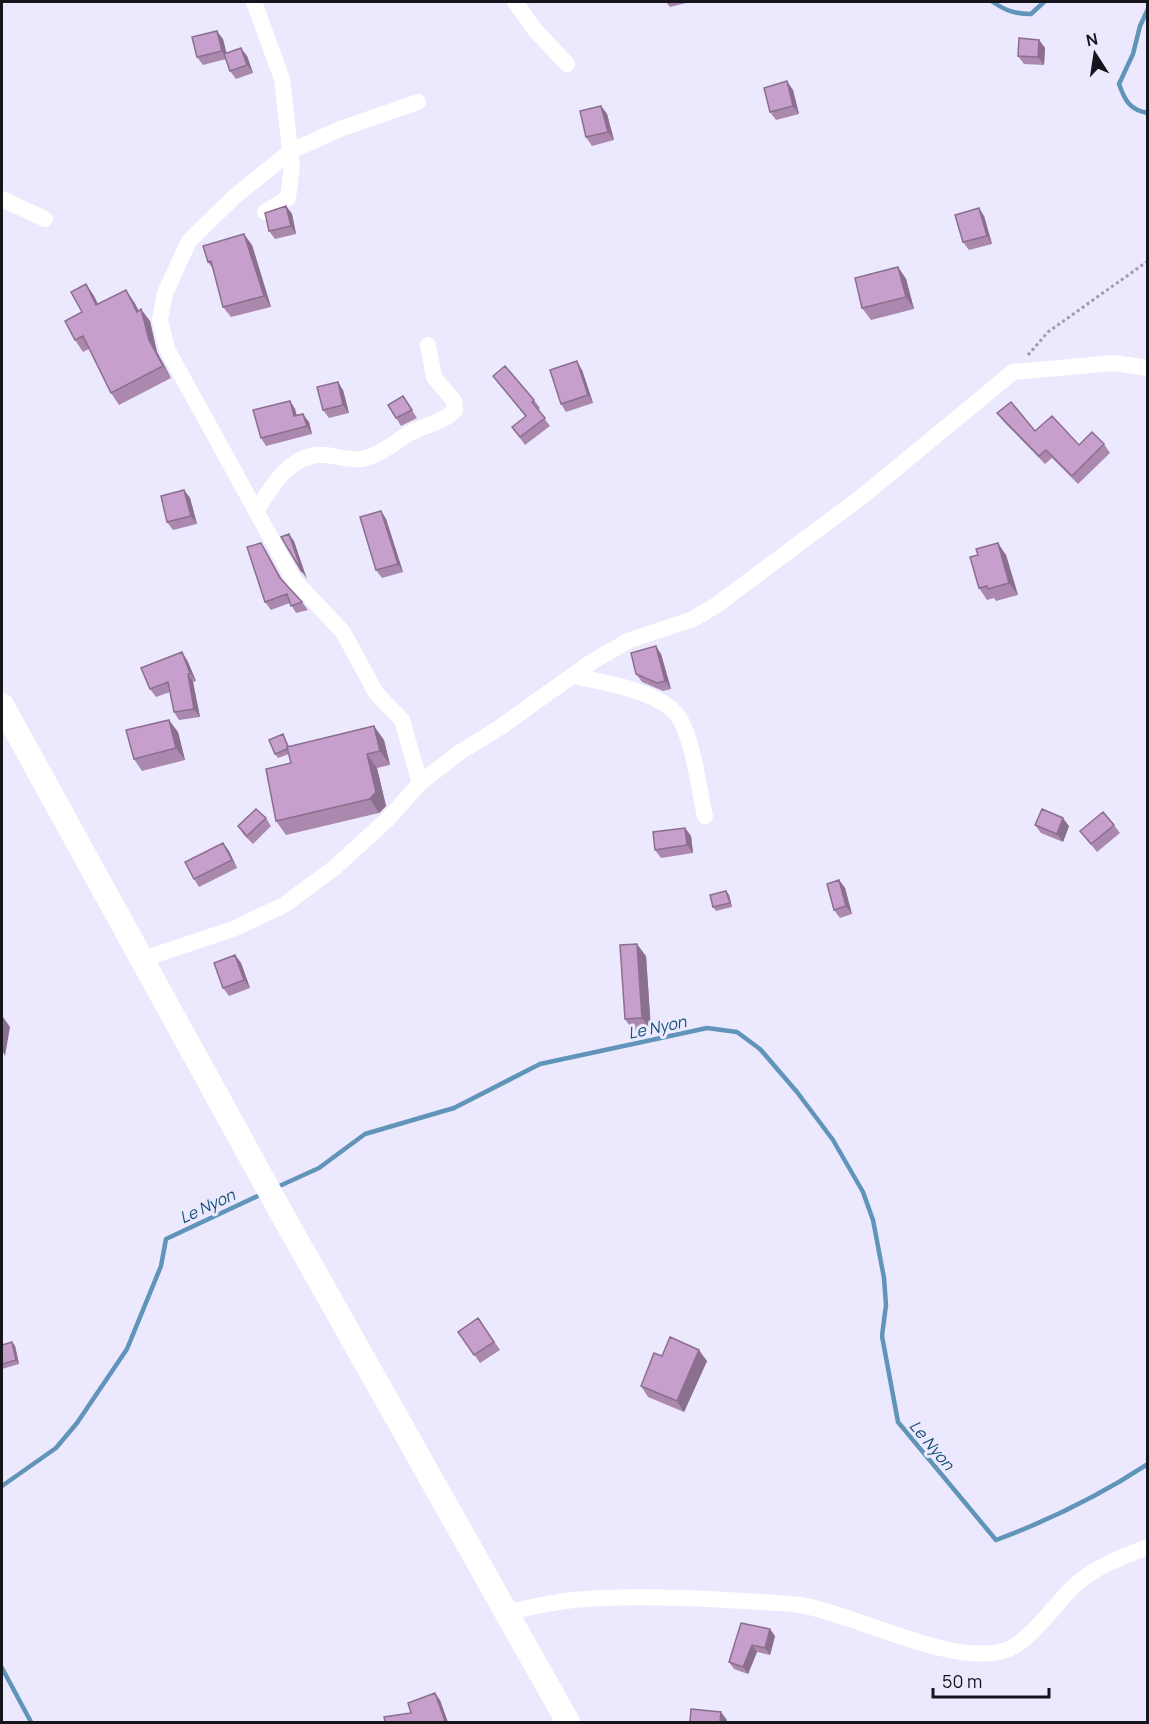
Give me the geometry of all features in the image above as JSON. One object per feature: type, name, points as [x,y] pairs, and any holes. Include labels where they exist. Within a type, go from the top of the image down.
[{"type":"main road","points":[[2,705],[277,1204],[568,1722]]},
{"type":"street","points":[[254,2],[282,80],[292,166],[288,198],[265,212]]},
{"type":"street","points":[[515,2],[535,30],[567,64]]},
{"type":"street","points":[[418,102],[340,129],[291,151],[234,197],[189,241],[165,292],[160,320],[171,357],[294,580],[343,632],[376,693],[402,720],[420,783]]},
{"type":"street","points":[[2,200],[45,219]]},
{"type":"street","points":[[256,512],[283,472],[297,462],[315,455],[361,459],[378,453],[411,432],[450,415],[455,410],[454,401],[434,377],[428,345]]},
{"type":"street","points":[[143,959],[233,929],[284,905],[334,868],[388,819],[420,783],[460,752],[593,661],[630,640],[693,619],[715,606],[892,472],[1013,372],[1114,363],[1148,368]]},
{"type":"street","points":[[573,676],[613,684],[666,704],[681,720],[705,816]]},
{"type":"street","points":[[507,1612],[573,1600],[662,1596],[800,1605],[932,1645],[969,1653],[991,1652],[1006,1650],[1020,1641],[1077,1584],[1107,1564],[1148,1547]]},
{"type":"path","points":[[1013,372],[1048,332],[1148,261]]},
{"type":"building","points":[[217,31],[222,51],[197,57],[192,37]]},
{"type":"building","points":[[1019,38],[1039,40],[1038,57],[1018,56]]},
{"type":"building","points":[[241,48],[247,65],[230,71],[224,54]]},
{"type":"building","points":[[787,81],[793,106],[770,112],[764,88]]},
{"type":"building","points":[[601,106],[608,132],[586,137],[580,111]]},
{"type":"building","points":[[286,206],[291,226],[269,231],[265,213]]},
{"type":"building","points":[[979,208],[987,236],[963,242],[955,215]]},
{"type":"building","points":[[244,234],[264,296],[223,307],[211,261],[208,262],[203,246]]},
{"type":"building","points":[[898,267],[906,297],[862,308],[855,278]]},
{"type":"building","points":[[86,284],[96,305],[126,290],[137,312],[141,309],[149,340],[163,366],[111,393],[83,336],[75,340],[65,321],[82,312],[71,292]]},
{"type":"building","points":[[577,361],[588,395],[561,404],[550,370]]},
{"type":"building","points":[[505,366],[534,400],[532,402],[545,418],[520,437],[512,427],[526,416],[493,376]]},
{"type":"building","points":[[338,382],[343,405],[323,410],[317,387]]},
{"type":"building","points":[[403,396],[412,410],[396,418],[388,405]]},
{"type":"building","points":[[290,401],[294,416],[303,414],[307,426],[261,438],[253,410]]},
{"type":"building","points":[[1011,402],[1035,431],[1052,416],[1079,445],[1092,432],[1104,444],[1072,476],[1046,450],[1039,456],[997,413]]},
{"type":"building","points":[[184,490],[191,516],[167,522],[161,496]]},
{"type":"building","points":[[381,511],[398,564],[376,570],[360,517]]},
{"type":"building","points":[[289,534],[302,572],[281,537]]},
{"type":"building","points":[[261,543],[280,578],[302,602],[291,606],[287,594],[265,602],[247,547]]},
{"type":"building","points":[[998,543],[1009,583],[988,589],[987,586],[979,588],[970,557],[978,555],[976,549]]},
{"type":"building","points":[[656,646],[665,681],[657,683],[636,674],[631,653]]},
{"type":"building","points":[[182,652],[190,673],[188,674],[194,709],[174,712],[168,682],[150,689],[141,668]]},
{"type":"building","points":[[169,720],[176,748],[134,759],[126,730]]},
{"type":"building","points":[[374,726],[380,751],[367,754],[376,792],[370,799],[276,821],[266,769],[291,763],[287,747]]},
{"type":"building","points":[[283,734],[288,747],[275,754],[269,740]]},
{"type":"building","points":[[256,809],[266,818],[247,836],[238,826]]},
{"type":"building","points":[[1042,809],[1063,818],[1057,834],[1035,825]]},
{"type":"building","points":[[1103,812],[1114,825],[1091,844],[1080,831]]},
{"type":"building","points":[[685,828],[687,845],[655,850],[653,832]]},
{"type":"building","points":[[223,843],[232,860],[194,879],[185,862]]},
{"type":"building","points":[[839,880],[846,906],[834,910],[827,884]]},
{"type":"building","points":[[726,891],[730,903],[713,907],[710,895]]},
{"type":"building","points":[[637,944],[642,1018],[625,1019],[620,945]]},
{"type":"building","points":[[235,955],[244,980],[223,988],[214,963]]},
{"type":"building","points":[[478,1318],[494,1342],[474,1355],[458,1332]]},
{"type":"building","points":[[670,1337],[699,1350],[677,1401],[641,1386],[654,1353],[662,1356]]},
{"type":"building","points":[[12,1342],[16,1360],[2,1364],[2,1345]]},
{"type":"building","points":[[741,1623],[770,1629],[765,1648],[752,1645],[743,1667],[729,1662]]},
{"type":"building","points":[[435,1693],[445,1721],[385,1722],[384,1717],[411,1713],[408,1703]]},
{"type":"building","points":[[691,1709],[721,1712],[720,1722],[690,1722]]},
{"type":"waterway","points":[[993,2],[1011,11],[1031,14],[1044,2]]},
{"type":"waterway","points":[[1148,9],[1140,26],[1133,54],[1119,84],[1129,104],[1137,110],[1148,113]]},
{"type":"waterway","name":"Le Nyon","points":[[275,1188],[319,1168],[365,1134],[454,1108],[540,1064],[707,1028],[737,1032],[760,1049],[797,1092],[833,1140],[863,1192],[873,1220],[884,1278],[886,1305],[882,1336],[898,1422],[996,1540],[1074,1506],[1148,1464]]},
{"type":"waterway","name":"Le Nyon","points":[[2,1486],[56,1448],[77,1423],[127,1349],[161,1266],[166,1239],[262,1194]]},
{"type":"waterway","name":"Le Nyon","points":[[2,1668],[31,1722]]}]
